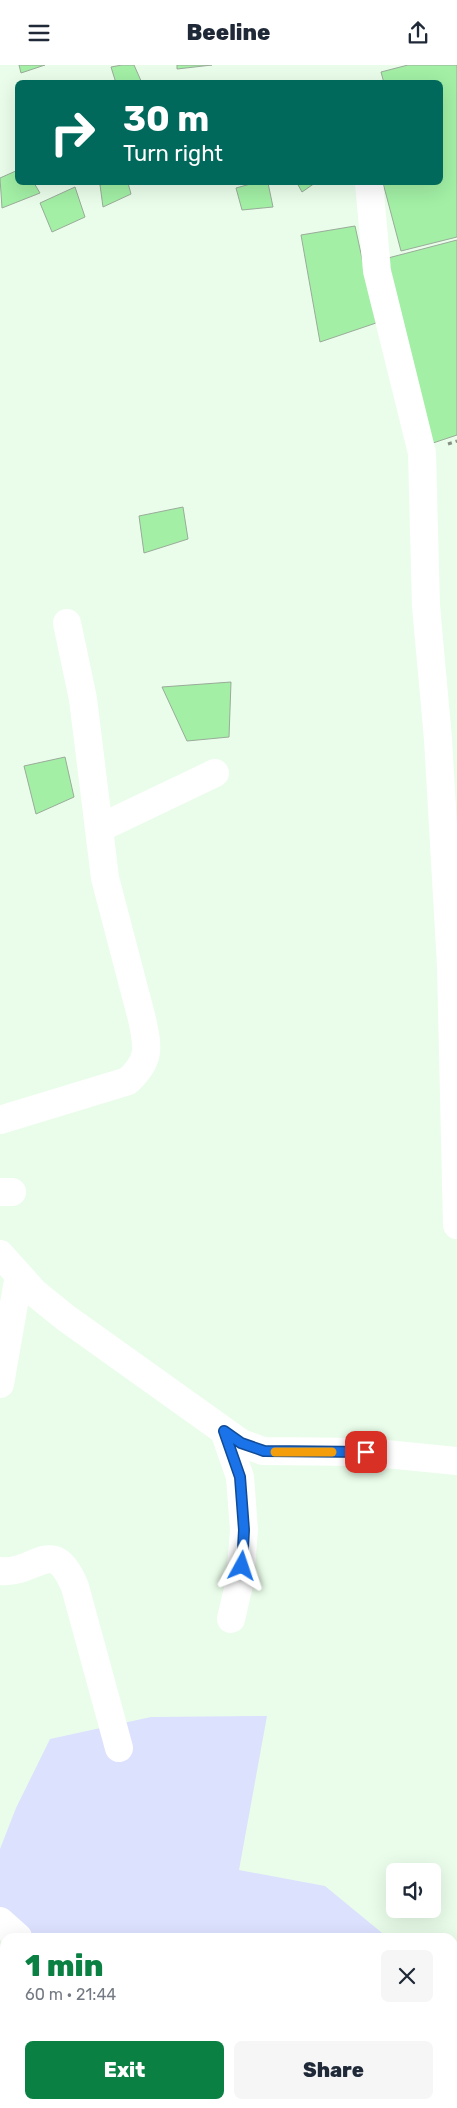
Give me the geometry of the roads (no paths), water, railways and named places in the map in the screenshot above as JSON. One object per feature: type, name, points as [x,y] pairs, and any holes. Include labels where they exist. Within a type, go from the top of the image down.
[{"type":"street","points":[[369,185],[377,271],[422,453],[426,606],[438,739],[451,966],[457,1225]]},
{"type":"street","points":[[0,1120],[128,1081],[141,1069],[147,1057],[147,1041],[142,1019],[105,878],[83,699],[67,623]]},
{"type":"street","points":[[100,828],[215,773]]},
{"type":"street","points":[[0,1254],[35,1293],[104,1347],[241,1443],[264,1451],[366,1452],[457,1461]]},
{"type":"street","points":[[0,1384],[19,1275]]},
{"type":"street","points":[[224,1431],[240,1477],[244,1530],[240,1580],[232,1619]]},
{"type":"street","points":[[0,1571],[9,1572],[44,1560],[58,1560],[68,1569],[75,1587],[119,1748]]},
{"type":"street","points":[[0,1921],[14,1933]]}]
